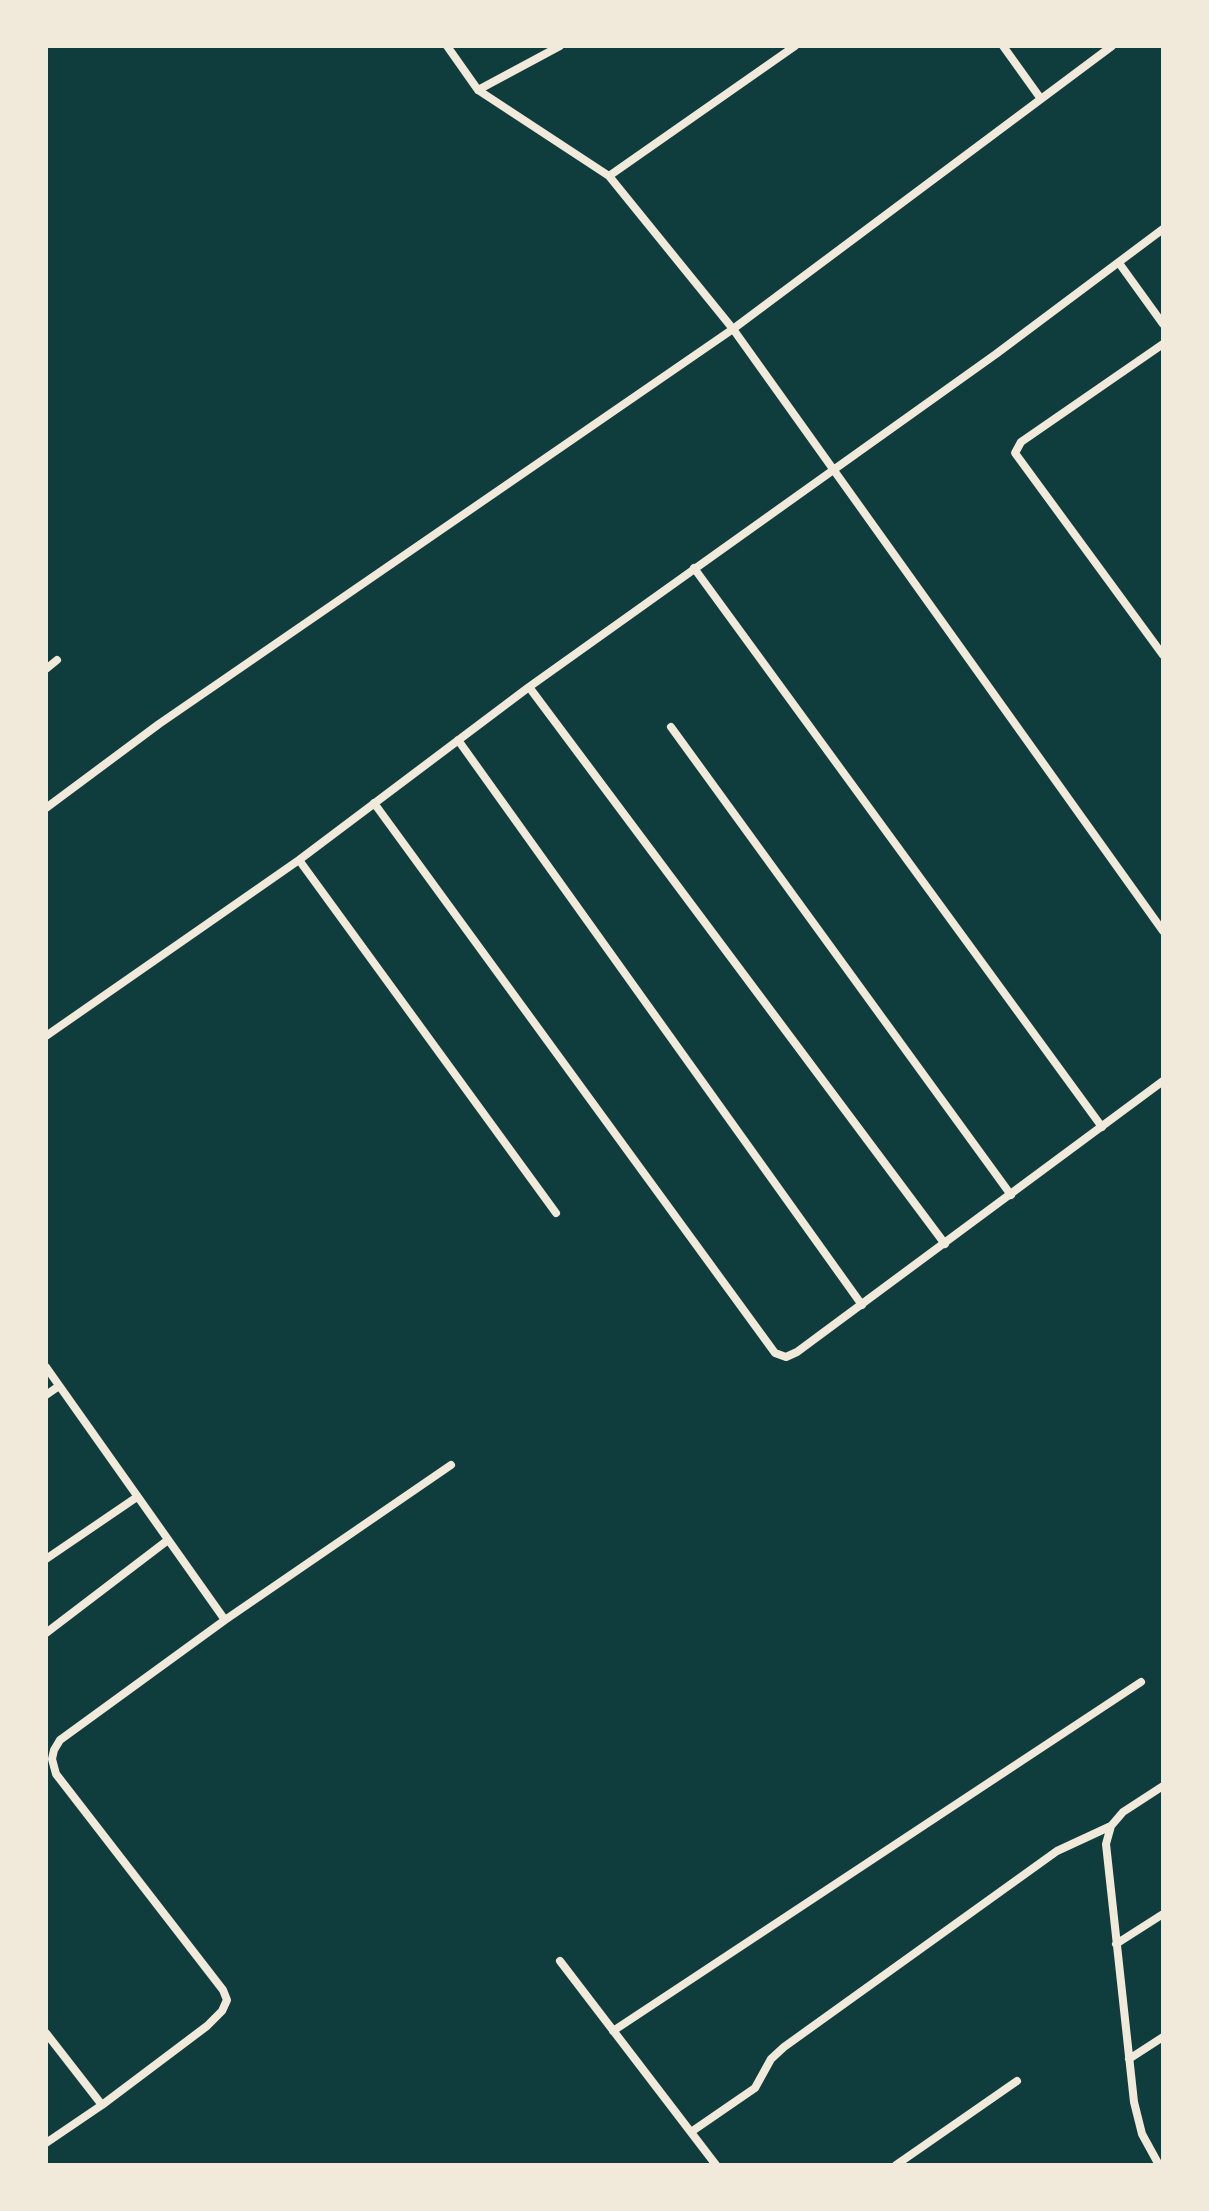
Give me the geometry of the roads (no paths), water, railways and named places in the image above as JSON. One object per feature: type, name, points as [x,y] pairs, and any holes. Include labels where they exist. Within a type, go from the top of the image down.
[{"type":"street","points":[[447,46],[478,90],[609,176],[733,329],[1163,931]]},
{"type":"street","points":[[478,90],[560,46]]},
{"type":"street","points":[[609,176],[795,46]]},
{"type":"street","points":[[1003,46],[1041,99]]},
{"type":"street","points":[[46,808],[159,724],[733,329],[1112,46]]},
{"type":"street","points":[[46,1036],[299,860],[529,687],[996,354],[1163,229]]},
{"type":"street","points":[[1119,263],[1163,324]]},
{"type":"street","points":[[1163,344],[1021,442],[1015,453],[1163,655]]},
{"type":"street","points":[[694,568],[1102,1127]]},
{"type":"street","points":[[46,669],[57,660]]},
{"type":"street","points":[[529,687],[945,1244]]},
{"type":"street","points":[[671,727],[1011,1195]]},
{"type":"street","points":[[458,740],[862,1305]]},
{"type":"street","points":[[374,803],[775,1353],[786,1357],[862,1305],[1163,1081]]},
{"type":"street","points":[[299,860],[556,1213]]},
{"type":"street","points":[[46,1367],[225,1620]]},
{"type":"street","points":[[46,1395],[59,1386]]},
{"type":"street","points":[[46,2143],[207,2026],[222,2011],[227,2000],[223,1990],[56,1774],[52,1759],[54,1750],[60,1740],[225,1620],[451,1465]]},
{"type":"street","points":[[46,1559],[137,1497]]},
{"type":"street","points":[[46,1633],[168,1540]]},
{"type":"street","points":[[613,2031],[1141,1682]]},
{"type":"street","points":[[691,2132],[755,2088],[771,2059],[784,2047],[1057,1851],[1111,1826],[1123,1812],[1163,1786]]},
{"type":"street","points":[[1111,1826],[1106,1844],[1107,1864],[1129,2059],[1142,2134],[1159,2165]]},
{"type":"street","points":[[1116,1944],[1163,1914]]},
{"type":"street","points":[[560,1961],[716,2165]]},
{"type":"street","points":[[46,2033],[102,2105]]},
{"type":"street","points":[[1129,2059],[1163,2037]]},
{"type":"street","points":[[896,2165],[1017,2081]]}]
